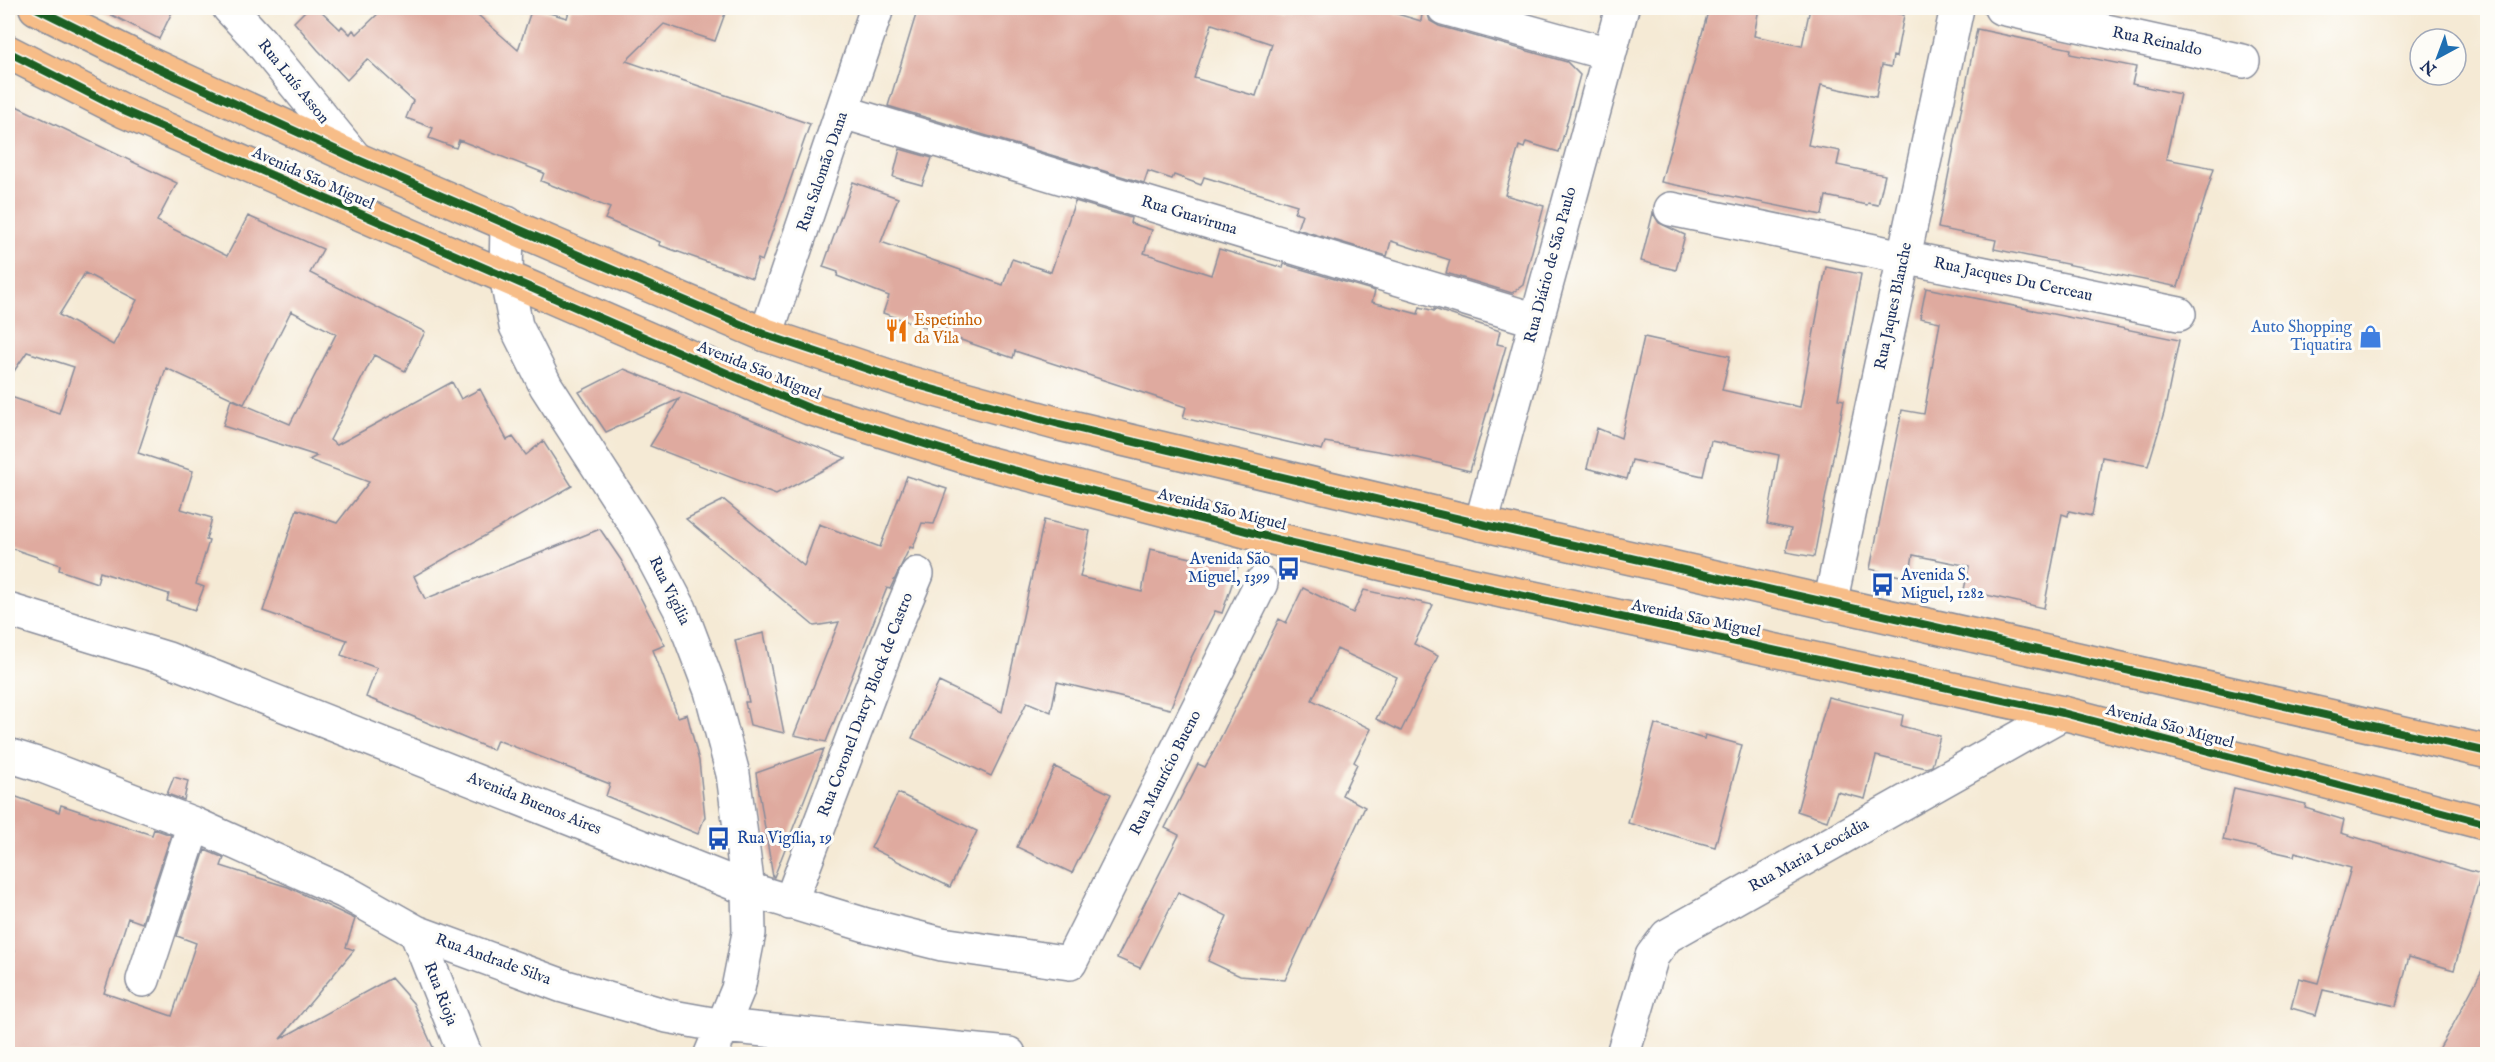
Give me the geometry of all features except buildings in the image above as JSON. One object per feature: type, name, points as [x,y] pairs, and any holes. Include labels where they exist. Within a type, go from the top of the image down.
[{"type":"main road","points":[[36,8],[147,63],[356,159],[766,335],[906,382],[1059,424],[1481,524],[2487,752]]},
{"type":"main road","name":"Avenida São Miguel","points":[[8,52],[124,111],[809,408],[979,461],[1280,540],[1469,584],[2063,713],[2487,824]]},
{"type":"street","name":"Rua Luís Asson","points":[[229,8],[260,41],[356,159]]},
{"type":"street","name":"Rua Salomão Dana","points":[[766,335],[877,8]]},
{"type":"street","points":[[1444,8],[1609,54]]},
{"type":"street","name":"Rua Diário de São Paulo","points":[[1481,524],[1622,8]]},
{"type":"street","name":"Rua Jaques Blanche","points":[[1830,604],[1957,8]]},
{"type":"street","name":"Rua Reinaldo","points":[[2001,8],[2243,61]]},
{"type":"street","name":"Rua Guaviruna","points":[[843,112],[1536,320]]},
{"type":"street","name":"Rua Jacques Du Cerceau","points":[[1671,209],[2179,314]]},
{"type":"street","name":"Rua Vigilia","points":[[507,223],[506,276],[516,326],[546,386],[637,527],[680,609],[711,691],[733,774],[748,889],[749,933],[738,989],[717,1040]]},
{"type":"street","name":"Rua Coronel Darcy Block de Castro","points":[[790,903],[917,574]]},
{"type":"street","name":"Rua Maurício Bueno","points":[[1070,963],[1261,583]]},
{"type":"street","name":"Avenida Buenos Aires","points":[[8,610],[168,659],[748,889],[790,903],[942,944],[1070,963]]},
{"type":"street","name":"Rua Maria Leocádia","points":[[1623,1054],[1652,956],[1667,936],[2063,713]]},
{"type":"street","name":"Rua Andrade Silva","points":[[8,755],[194,824],[345,892],[416,932],[563,986],[667,1016],[717,1040],[1009,1054]]},
{"type":"street","points":[[143,981],[194,824]]},
{"type":"street","name":"Rua Rioja","points":[[416,932],[465,1054]]},
{"type":"cycle path","points":[[36,8],[147,63],[356,159],[555,245],[766,335],[906,382],[1059,424],[1481,524],[2488,752]]},
{"type":"cycle path","points":[[8,52],[124,111],[752,384],[809,408],[979,461],[1280,540],[1469,584],[2063,713],[2488,824]]},
{"type":"place","name":"Espetinho da Vila","points":[[896,330]]},
{"type":"place","name":"Auto Shopping Tiquatira","points":[[2370,337]]},
{"type":"place","name":"Avenida São Miguel, 1399","points":[[1288,569]]},
{"type":"place","name":"Avenida S. Miguel, 1282","points":[[1883,585]]},
{"type":"place","name":"Rua Vigília, 19","points":[[719,839]]}]
